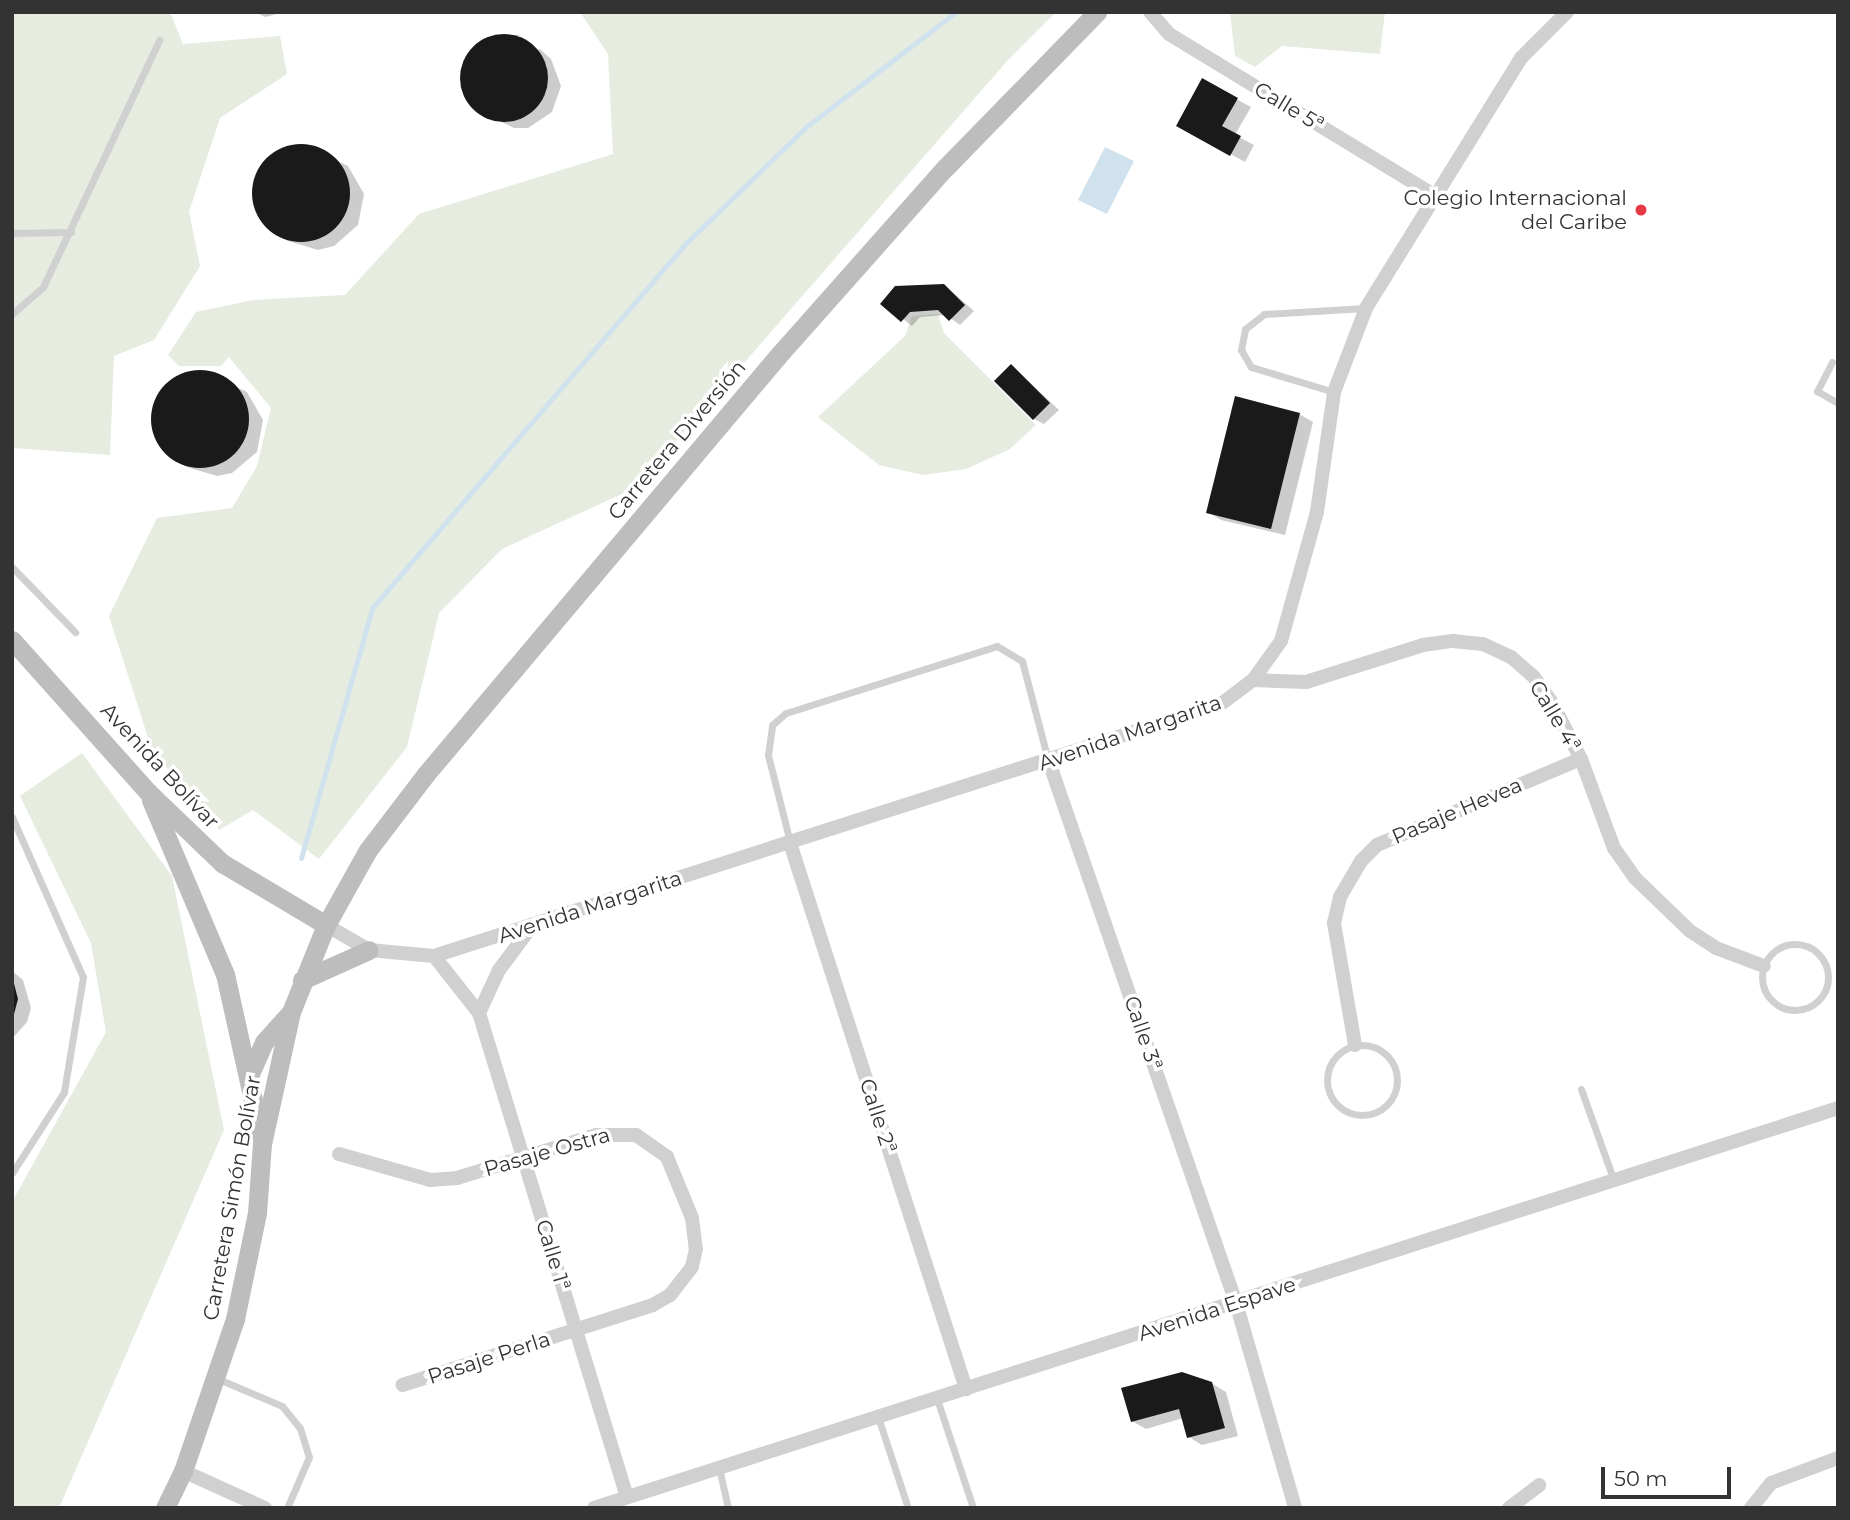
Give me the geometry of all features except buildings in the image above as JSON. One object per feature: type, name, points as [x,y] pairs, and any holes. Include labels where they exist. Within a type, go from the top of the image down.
[{"type":"main road","name":"Carretera Diversión","points":[[326,925],[368,850],[426,774],[759,378],[945,168],[1097,12]]},
{"type":"main road","name":"Avenida Bolívar","points":[[12,640],[148,792],[222,863],[326,925]]},
{"type":"main road","points":[[148,792],[215,947],[249,1076],[262,1143]]},
{"type":"main road","name":"Carretera Simón Bolívar","points":[[165,1508],[183,1471],[235,1319],[254,1226],[262,1143],[291,1012],[326,925]]},
{"type":"main road","points":[[302,980],[369,950]]},
{"type":"main road","name":"Carretera Simón Bolívar","points":[[249,1076],[264,1042],[291,1012]]},
{"type":"street","name":"Calle 5ª","points":[[1150,12],[1169,34],[1434,195]]},
{"type":"street","name":"Avenida Margarita","points":[[326,925],[369,950],[434,956],[1049,762],[1221,704],[1253,680],[1281,641],[1314,525],[1334,392],[1366,308],[1521,58],[1567,12]]},
{"type":"street","name":"Calle 4ª","points":[[1253,680],[1306,682],[1423,645],[1453,640],[1483,645],[1511,657],[1534,677],[1581,759],[1614,848],[1659,906],[1716,948],[1764,967]]},
{"type":"street","name":"Pasaje Hevea","points":[[1355,1045],[1334,923],[1340,897],[1361,861],[1377,845],[1581,759]]},
{"type":"street","name":"Calle 3ª","points":[[1049,762],[1236,1303],[1295,1508]]},
{"type":"street","name":"Calle 2ª","points":[[790,843],[966,1389]]},
{"type":"street","points":[[434,956],[479,1013],[499,970],[531,927]]},
{"type":"street","name":"Calle 1ª","points":[[479,1013],[627,1497]]},
{"type":"street","name":"Avenida Espave","points":[[594,1508],[1838,1108]]},
{"type":"street","name":"Pasaje Ostra","points":[[339,1154],[430,1180],[457,1178],[597,1135],[636,1135],[667,1157],[692,1218],[696,1249],[692,1267],[670,1296],[576,1331]]},
{"type":"street","name":"Pasaje Perla","points":[[402,1385],[576,1331]]},
{"type":"street","points":[[1751,1508],[1771,1483],[1838,1458]]},
{"type":"street","points":[[183,1471],[265,1508]]},
{"type":"street","points":[[1510,1508],[1539,1485]]},
{"type":"lane","points":[[12,314],[43,287],[159,40]]},
{"type":"lane","points":[[12,233],[71,232]]},
{"type":"lane","points":[[1334,392],[1251,367],[1241,350],[1245,329],[1264,314],[1366,308]]},
{"type":"lane","points":[[1832,362],[1817,391],[1838,403]]},
{"type":"lane","points":[[12,567],[75,632]]},
{"type":"lane","points":[[790,843],[768,755],[772,725],[786,713],[997,646],[1022,661],[1049,762]]},
{"type":"lane","points":[[12,817],[83,976],[64,1092],[12,1173]]},
{"type":"lane","points":[[1800,944],[1820,954],[1829,975],[1827,986],[1816,1003],[1786,1009],[1769,996],[1764,967],[1778,949],[1800,944]]},
{"type":"lane","points":[[1355,1045],[1379,1048],[1395,1066],[1396,1090],[1391,1100],[1372,1114],[1348,1112],[1327,1087],[1336,1056],[1355,1045]]},
{"type":"lane","points":[[1581,1089],[1614,1181]]},
{"type":"lane","points":[[215,1378],[282,1406],[300,1427],[309,1457],[287,1508]]},
{"type":"lane","points":[[937,1399],[973,1508]]},
{"type":"lane","points":[[878,1417],[908,1508]]},
{"type":"lane","points":[[719,1468],[728,1508]]},
{"type":"shaded area","points":[[12,12],[170,12],[183,44],[280,36],[287,74],[220,118],[189,212],[200,266],[154,340],[114,356],[110,455],[12,448]]},
{"type":"shaded area","points":[[580,12],[1056,12],[1008,60],[635,488],[502,549],[439,613],[407,747],[319,859],[253,810],[219,830],[152,750],[109,616],[157,518],[232,508],[257,466],[271,408],[229,357],[221,366],[179,366],[168,355],[196,312],[253,300],[345,295],[419,214],[613,154],[608,54]]},
{"type":"shaded area","points":[[1230,12],[1385,12],[1380,54],[1282,46],[1255,67],[1235,56]]},
{"type":"shaded area","points":[[938,314],[944,333],[1036,425],[1010,449],[966,469],[923,475],[879,465],[818,417],[905,336],[912,316]]},
{"type":"shaded area","points":[[82,753],[172,876],[224,1130],[59,1508],[12,1508],[12,1202],[106,1032],[91,943],[20,796]]},
{"type":"water","points":[[1105,147],[1134,161],[1107,214],[1078,200]]},
{"type":"waterway","points":[[301,858],[372,608],[685,244],[806,127],[956,12]]},
{"type":"place","name":"Colegio Internacional del Caribe","points":[[1641,210]]}]
